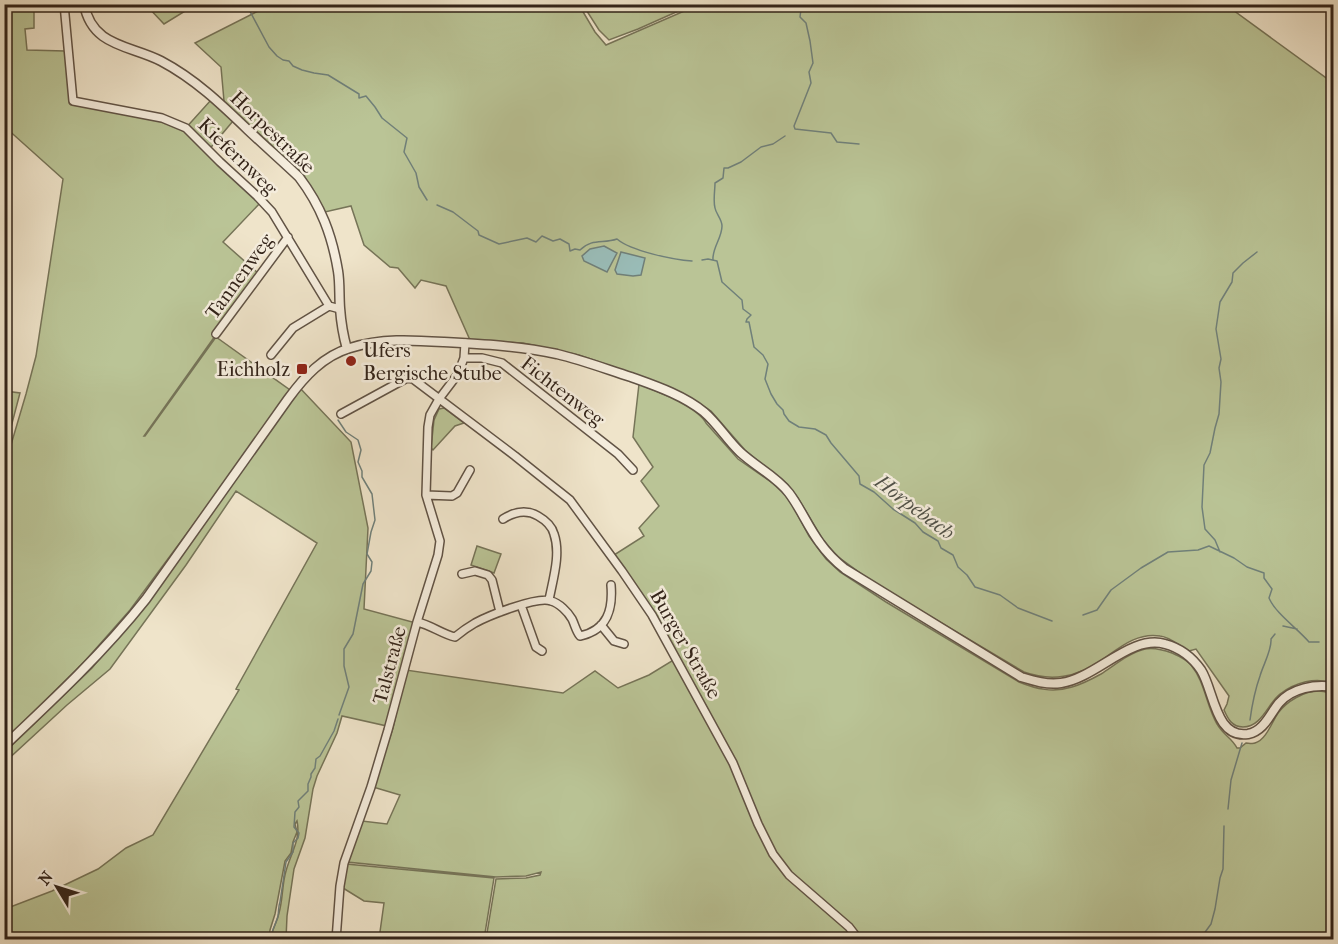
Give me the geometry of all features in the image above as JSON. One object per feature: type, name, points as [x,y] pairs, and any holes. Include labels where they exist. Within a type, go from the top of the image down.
[{"type":"street","name":"Kiefernweg","points":[[64,4],[73,101],[162,118],[186,128],[272,213],[329,306]]},
{"type":"street","name":"Horpestraße","points":[[84,4],[88,19],[96,31],[107,40],[158,60],[186,76],[210,94],[299,177],[318,206],[330,234],[338,272],[342,330],[347,349]]},
{"type":"street","name":"Tannenweg","points":[[216,334],[288,237]]},
{"type":"street","points":[[271,355],[293,328],[329,306],[340,309]]},
{"type":"street","points":[[4,746],[89,664],[132,617],[300,382],[319,364],[347,349],[379,341],[405,340],[522,348],[579,360],[661,388],[683,398],[695,405],[715,423],[739,451],[788,492],[819,543],[836,562],[854,576],[1021,677],[1043,683],[1061,683],[1091,672],[1133,647],[1157,642],[1165,644],[1180,650],[1195,662],[1203,673],[1222,723],[1229,730],[1239,734],[1258,730],[1281,701],[1292,693],[1310,686],[1334,687]]},
{"type":"street","name":"Talstraße","points":[[336,939],[344,863],[375,775],[438,555],[440,541],[426,495],[430,414],[458,374],[464,358],[465,343]]},
{"type":"street","name":"Fichtenweg","points":[[464,358],[482,358],[502,363],[618,454],[633,470]]},
{"type":"street","points":[[341,414],[407,378],[413,379],[439,399]]},
{"type":"street","name":"Burger Straße","points":[[439,399],[570,500],[652,615],[733,762],[773,854],[789,876],[849,927],[859,939]]},
{"type":"street","points":[[426,495],[452,496],[457,493],[470,470]]},
{"type":"street","points":[[503,519],[510,514],[527,511],[542,519],[554,532],[556,557],[549,600]]},
{"type":"street","points":[[462,574],[475,571],[488,575],[492,580],[500,612]]},
{"type":"street","points":[[417,622],[428,624],[455,637],[476,622],[500,612],[535,600],[549,600],[567,612],[580,636],[601,626],[611,610],[611,585]]},
{"type":"street","points":[[521,606],[536,647],[542,651]]},
{"type":"street","points":[[601,626],[614,641],[624,644]]},
{"type":"green space","points":[[34,4],[34,28],[25,29],[27,50],[65,51],[71,103],[161,118],[183,131],[211,100],[233,121],[207,152],[261,202],[223,242],[259,274],[144,436],[216,337],[290,390],[254,443],[130,610],[85,661],[5,740],[5,465],[36,356],[63,179],[5,127],[5,5]]},
{"type":"green space","points":[[264,4],[579,5],[595,32],[606,45],[698,5],[1226,5],[1333,83],[1333,683],[1319,680],[1292,686],[1276,698],[1255,723],[1239,727],[1231,722],[1224,710],[1229,696],[1196,649],[1189,651],[1164,637],[1151,635],[1135,639],[1091,666],[1073,674],[1044,677],[1024,672],[874,583],[837,556],[823,540],[787,484],[745,450],[711,411],[685,395],[579,355],[523,343],[470,340],[446,286],[421,280],[415,288],[398,268],[390,267],[364,245],[351,206],[325,212],[303,174],[222,104],[224,101],[221,67],[195,43],[266,7]]},
{"type":"green space","points":[[146,5],[195,5],[164,24]]},
{"type":"green space","points":[[583,5],[692,5],[609,40],[599,30]]},
{"type":"green space","points":[[639,384],[695,411],[738,459],[783,492],[809,536],[826,559],[840,572],[1019,682],[1045,689],[1065,689],[1094,678],[1139,651],[1152,648],[1166,651],[1191,665],[1217,724],[1237,748],[1246,743],[1259,741],[1278,713],[1296,697],[1313,691],[1333,694],[1333,939],[861,939],[793,876],[768,841],[725,741],[647,601],[614,555],[644,536],[639,528],[659,506],[641,481],[653,467],[633,437]]},
{"type":"green space","points":[[299,387],[351,442],[368,528],[364,609],[416,623],[387,726],[342,716],[337,733],[317,776],[305,838],[294,869],[286,939],[271,939],[280,908],[285,876],[297,840],[298,828],[297,821],[295,824],[297,832],[291,853],[285,861],[269,939],[5,939],[5,909],[52,891],[98,869],[126,848],[153,835],[239,690],[236,689],[317,543],[236,491],[186,565],[110,669],[5,762],[5,752],[92,668],[134,617]]},
{"type":"green space","points":[[4,391],[20,393],[5,450]]},
{"type":"green space","points":[[444,408],[464,423],[455,426],[433,450],[431,448],[434,420],[439,409]]},
{"type":"green space","points":[[477,546],[501,554],[494,573],[471,565]]},
{"type":"green space","points":[[675,659],[724,748],[774,858],[848,927],[857,939],[486,939],[496,879],[526,878],[540,875],[541,872],[526,876],[496,877],[347,862],[362,821],[387,824],[400,795],[373,787],[393,728],[406,670],[563,693],[595,671],[618,688],[649,675]]},
{"type":"green space","points":[[346,864],[494,878],[484,939],[379,939],[384,903],[364,901],[343,888]]},
{"type":"water","points":[[604,246],[617,253],[607,272],[584,261],[582,256],[590,249]]},
{"type":"water","points":[[621,252],[645,258],[641,275],[617,274],[615,270]]},
{"type":"waterway","name":"Horpebach","points":[[246,4],[269,47],[277,56],[302,70],[328,75],[359,94],[359,98],[366,96],[382,118],[407,138],[404,152],[427,200]]},
{"type":"waterway","points":[[798,4],[801,9],[800,17],[806,23],[813,63],[809,72],[811,83],[794,126],[795,129],[831,133],[837,142],[859,144]]},
{"type":"waterway","points":[[713,260],[722,226],[714,205],[715,183],[723,178],[724,168],[741,162],[761,147],[773,144],[785,136]]},
{"type":"waterway","name":"Horpebach","points":[[437,205],[453,212],[478,231],[479,235],[499,244],[527,238],[536,242],[542,236],[553,241],[560,239],[569,244],[570,251],[580,250],[589,244],[617,239],[642,251],[692,261]]},
{"type":"waterway","points":[[1220,552],[1215,540],[1205,529],[1202,507],[1204,465],[1210,453],[1219,414],[1221,359],[1216,329],[1220,302],[1232,282],[1233,273],[1257,252]]},
{"type":"waterway","name":"Horpebach","points":[[702,260],[717,261],[722,282],[742,300],[743,309],[751,315],[746,322],[749,322],[754,347],[763,355],[768,364],[765,379],[771,394],[789,421],[799,427],[815,429],[826,435],[859,476],[860,484],[874,492],[893,509],[915,523],[923,532],[938,541],[941,548],[953,555],[958,567],[975,587],[1000,595],[1018,608],[1052,621]]},
{"type":"waterway","points":[[338,420],[346,432],[358,440],[361,450],[358,462],[362,477],[372,494],[375,520],[367,554],[372,562],[371,571],[363,584],[353,634],[344,649],[344,666],[349,687],[339,715]]},
{"type":"waterway","name":"Horpebach","points":[[1083,615],[1097,610],[1111,590],[1168,552],[1198,550],[1209,546],[1247,567],[1264,573],[1264,578],[1272,589],[1269,598],[1272,604],[1309,642],[1319,642]]},
{"type":"waterway","name":"Horpebach","points":[[1283,626],[1297,629]]},
{"type":"waterway","points":[[1250,720],[1261,672],[1269,653],[1271,639],[1275,634]]},
{"type":"waterway","points":[[270,940],[278,916],[286,862],[293,852],[293,843],[298,838],[299,833],[294,827],[295,812],[299,807],[298,801],[308,791],[316,759],[334,731],[338,719]]},
{"type":"waterway","points":[[1228,809],[1231,780],[1242,743]]},
{"type":"waterway","points":[[1197,940],[1211,924],[1215,909],[1223,869],[1224,826]]},
{"type":"place","name":"Ufers Bergische Stube","points":[[351,361]]},
{"type":"place","name":"Eichholz","points":[[302,369]]}]
